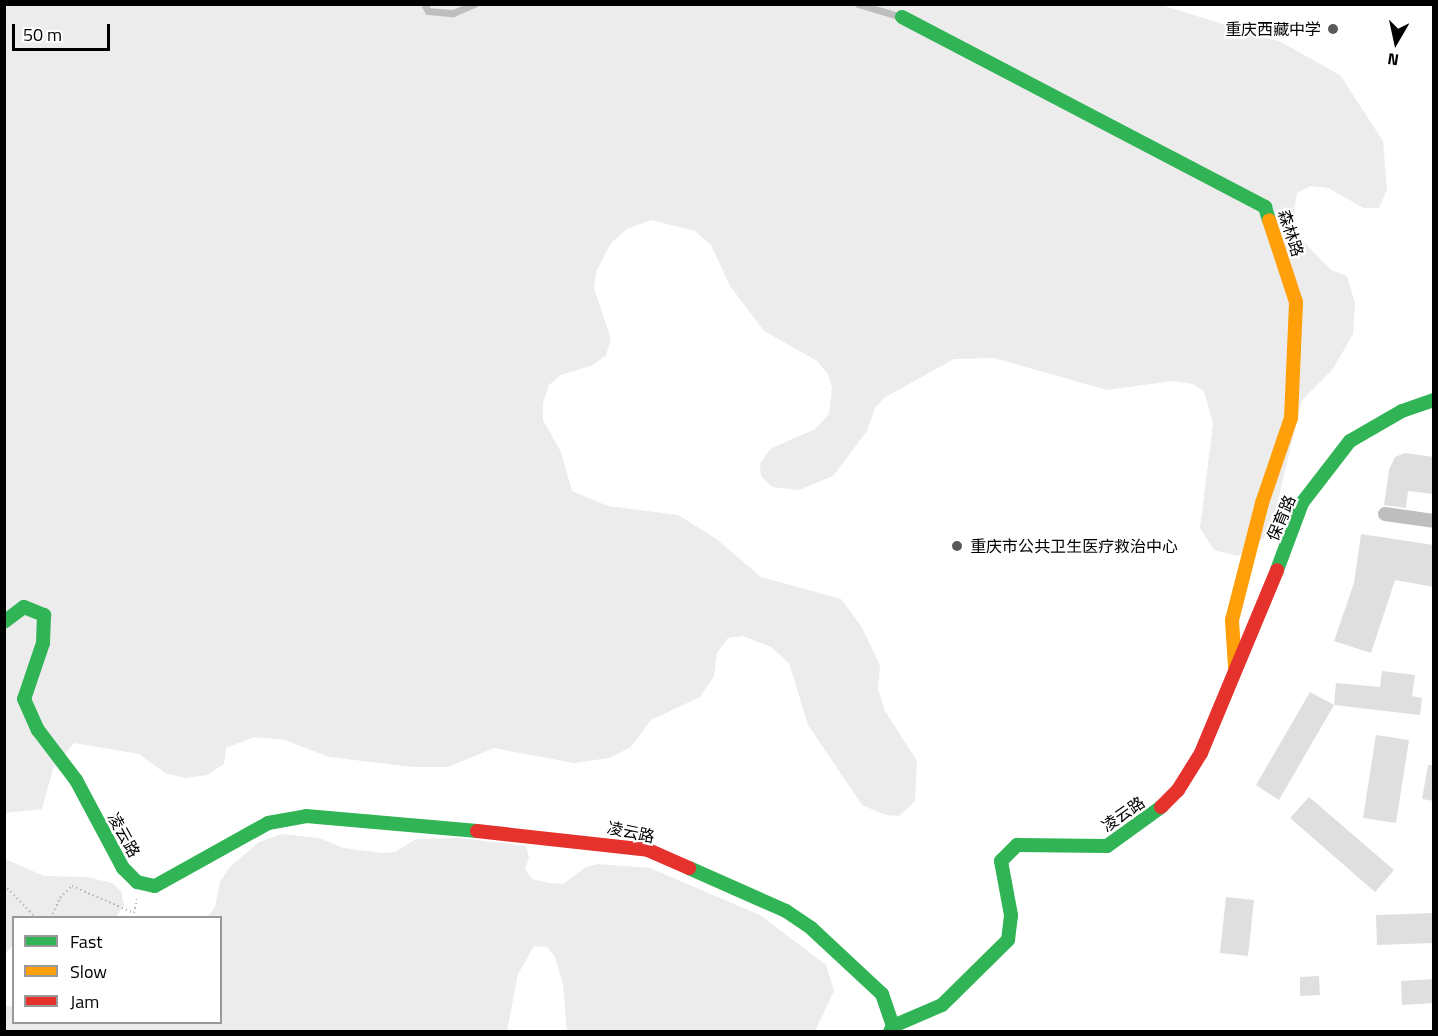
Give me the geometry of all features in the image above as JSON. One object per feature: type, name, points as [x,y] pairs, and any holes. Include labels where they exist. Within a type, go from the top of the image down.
[{"type":"main road","name":"森林路","points":[[902,17],[1265,207],[1296,302],[1291,418],[1262,503],[1232,620],[1235,669]]},
{"type":"main road","name":"保育路","points":[[1235,669],[1268,597],[1302,503],[1350,441],[1402,411],[1434,400]]},
{"type":"main road","name":"凌云路","points":[[4,622],[24,607],[44,615],[43,643],[24,699],[38,730],[76,780],[123,868],[137,882],[155,886],[268,824],[306,816],[600,842],[648,850],[786,911],[811,928],[882,994],[892,1029],[942,1005],[1008,940],[1011,915],[1001,861],[1017,845],[1107,846],[1150,818],[1178,790],[1201,753],[1235,669]]},
{"type":"street","points":[[1384,514],[1434,520]]},
{"type":"lane","points":[[424,4],[428,11],[453,13],[474,4]]},
{"type":"lane","points":[[858,4],[902,17]]},
{"type":"path","points":[[4,885],[34,916]]},
{"type":"path","points":[[52,916],[60,898],[72,886],[134,913],[138,895],[155,886]]},
{"type":"shaded area","points":[[4,5],[1161,5],[1281,42],[1340,75],[1383,141],[1387,189],[1379,208],[1364,208],[1328,188],[1311,186],[1297,193],[1291,229],[1331,270],[1347,276],[1355,303],[1353,334],[1333,369],[1302,400],[1273,521],[1263,539],[1238,556],[1214,550],[1200,528],[1213,424],[1204,391],[1193,384],[1173,381],[1107,390],[994,358],[954,359],[884,398],[875,408],[867,431],[833,476],[799,490],[772,487],[761,476],[760,464],[770,449],[815,429],[829,414],[832,388],[828,374],[817,361],[764,331],[730,286],[711,245],[695,231],[651,220],[627,229],[611,243],[596,272],[594,288],[611,339],[606,355],[593,365],[561,375],[549,385],[543,403],[543,420],[561,452],[572,491],[608,506],[678,515],[715,538],[761,577],[841,599],[861,626],[880,665],[878,689],[885,711],[917,761],[915,801],[899,816],[885,815],[862,805],[808,725],[789,663],[771,647],[743,636],[728,638],[717,653],[714,676],[700,697],[651,720],[631,747],[609,758],[574,763],[494,748],[448,767],[413,767],[329,757],[285,740],[254,737],[226,748],[224,764],[207,775],[185,778],[165,773],[139,754],[74,743],[53,769],[42,809],[5,813]]},
{"type":"shaded area","points":[[282,834],[319,838],[344,848],[382,853],[395,852],[416,839],[460,838],[526,846],[529,857],[525,869],[532,879],[563,884],[586,867],[598,864],[650,868],[760,915],[826,965],[834,991],[815,1031],[567,1031],[563,984],[555,957],[547,947],[534,946],[518,974],[507,1031],[5,1031],[4,1006],[12,1006],[12,1024],[222,1024],[222,916],[208,916],[215,907],[220,882],[229,868],[259,842]]},
{"type":"shaded area","points":[[5,859],[44,876],[87,877],[112,883],[121,891],[124,905],[117,916],[12,916],[12,947],[5,953]]},
{"type":"building","points":[[1405,453],[1434,457],[1434,494],[1408,491],[1406,508],[1384,505],[1389,470],[1395,457]]},
{"type":"building","points":[[1361,534],[1434,545],[1434,587],[1395,580],[1371,653],[1334,641],[1354,583]]},
{"type":"building","points":[[1382,671],[1415,675],[1412,696],[1422,698],[1420,715],[1334,705],[1336,683],[1380,687]]},
{"type":"building","points":[[1310,692],[1334,705],[1279,800],[1256,785]]},
{"type":"building","points":[[1376,735],[1409,740],[1396,823],[1363,818]]},
{"type":"building","points":[[1428,765],[1434,765],[1434,801],[1422,799]]},
{"type":"building","points":[[1309,797],[1394,870],[1375,892],[1290,818]]},
{"type":"building","points":[[1226,897],[1254,900],[1248,956],[1220,953]]},
{"type":"building","points":[[1434,913],[1434,943],[1377,945],[1376,915]]},
{"type":"building","points":[[1319,976],[1320,995],[1300,996],[1300,977]]},
{"type":"building","points":[[1434,979],[1434,1003],[1402,1005],[1401,981]]},
{"type":"traffic: fast","points":[[902,17],[1265,207],[1269,220]]},
{"type":"traffic: fast","points":[[1277,570],[1302,503],[1350,441],[1402,411],[1434,400]]},
{"type":"traffic: fast","points":[[4,622],[24,607],[44,615],[43,643],[24,699],[38,730],[76,780],[123,868],[137,882],[155,886],[268,823],[306,816],[477,831]]},
{"type":"traffic: fast","points":[[893,1026],[942,1005],[1008,940],[1011,915],[1001,861],[1017,845],[1107,846],[1161,807]]},
{"type":"traffic: fast","points":[[689,868],[786,911],[811,928],[882,994],[893,1026],[890,1032]]},
{"type":"traffic: slow","points":[[1235,667],[1232,620],[1262,503],[1291,418],[1296,302],[1269,220]]},
{"type":"traffic: jam","points":[[1161,807],[1178,790],[1201,753],[1277,570]]},
{"type":"traffic: jam","points":[[477,831],[648,850],[689,868]]},
{"type":"place","name":"重庆西藏中学","points":[[1333,29]]},
{"type":"place","name":"重庆市公共卫生医疗救治中心","points":[[957,546]]}]
